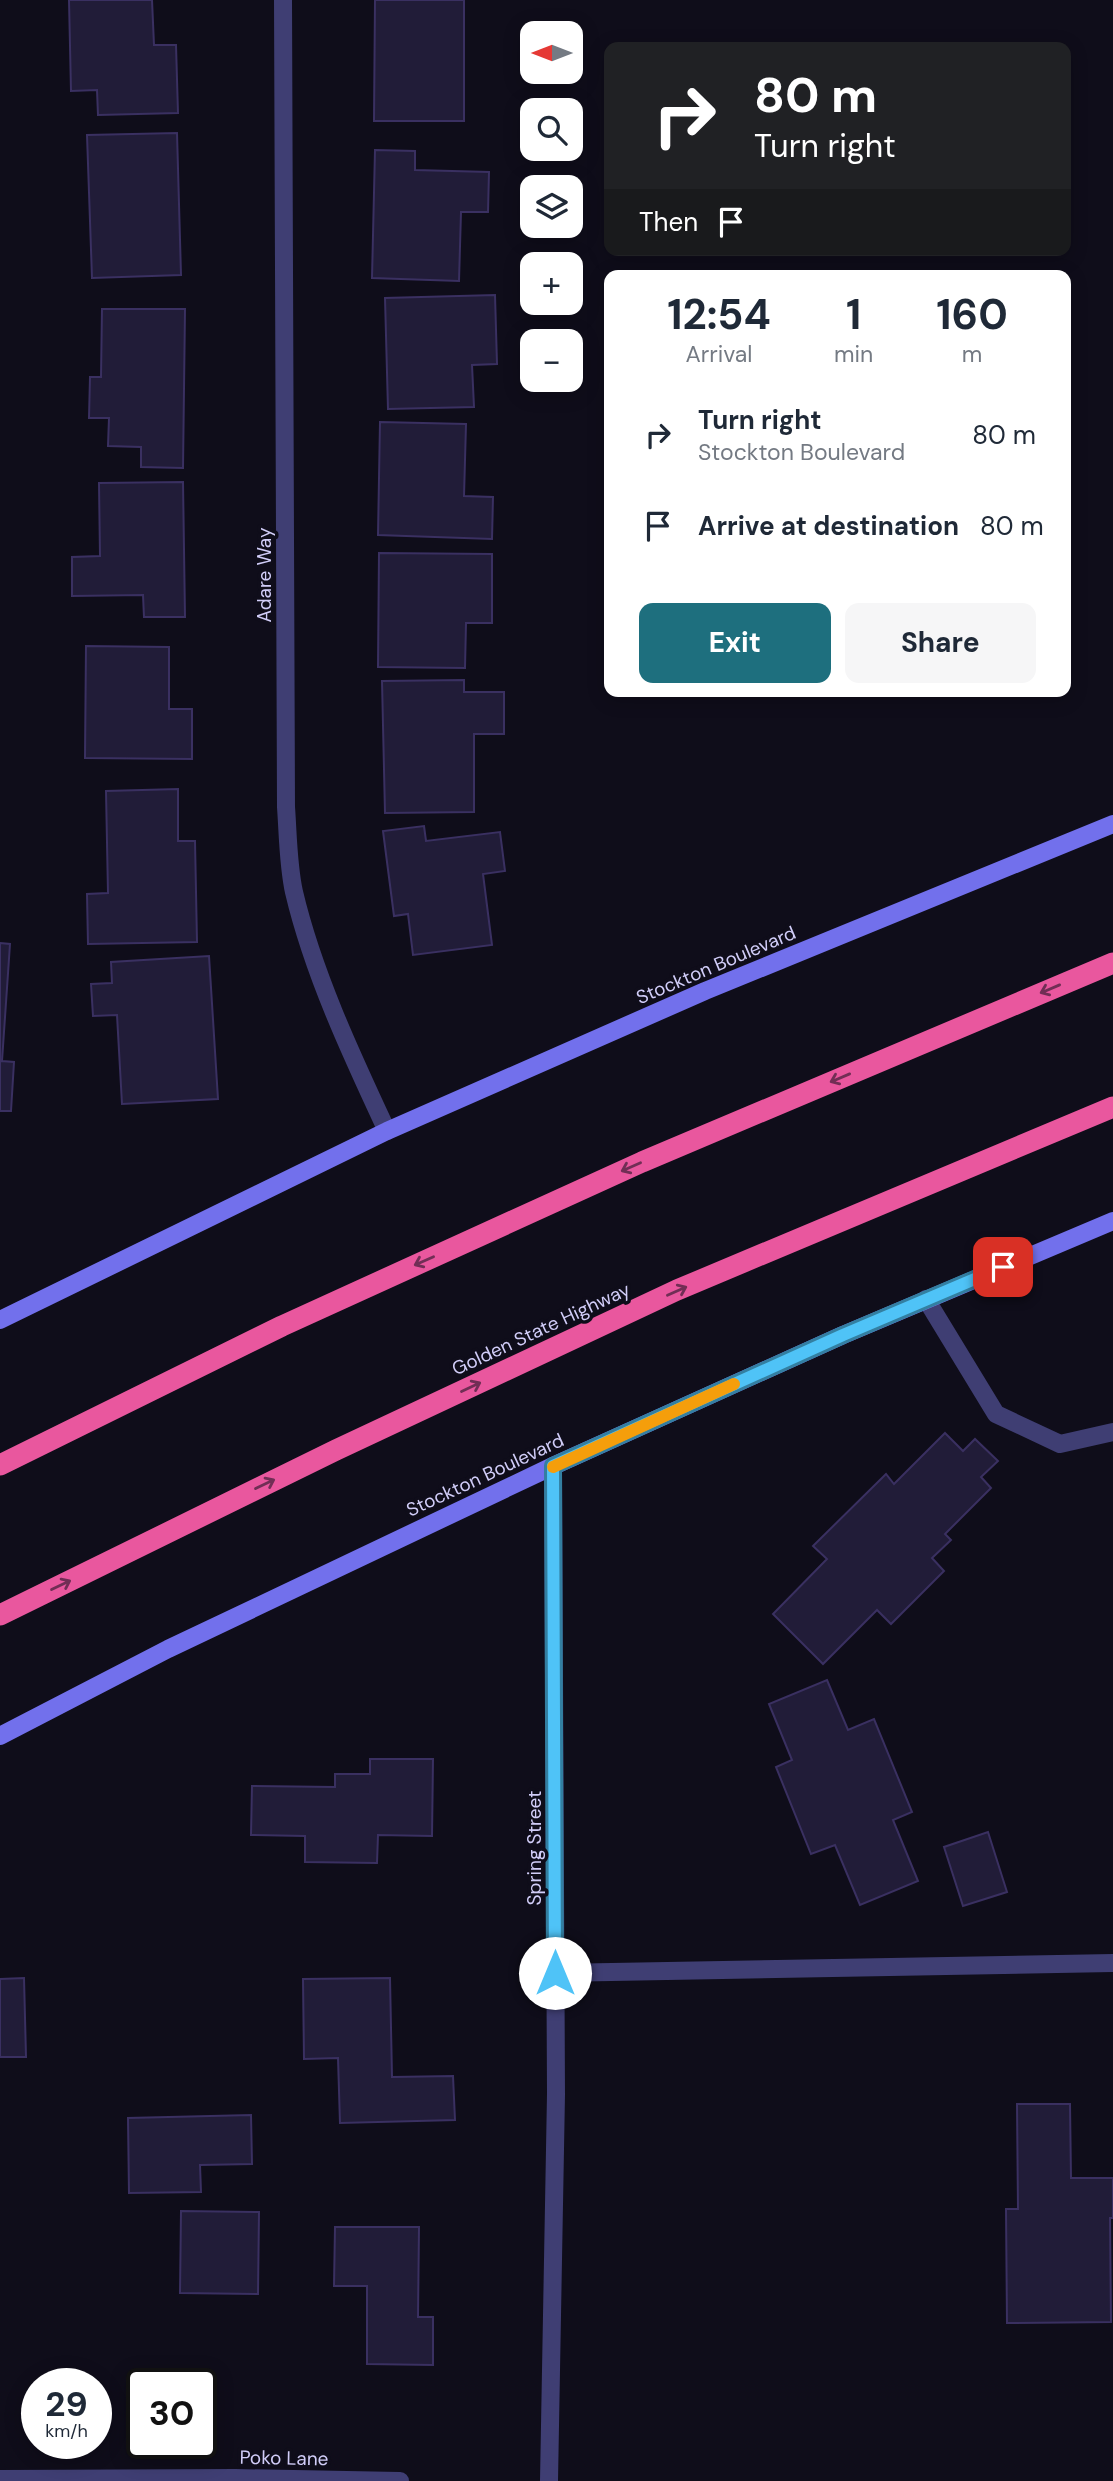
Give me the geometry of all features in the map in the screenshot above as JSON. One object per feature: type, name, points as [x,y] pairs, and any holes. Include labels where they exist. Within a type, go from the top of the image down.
[{"type":"highway","points":[[0,1465],[282,1326],[604,1179],[1113,963]]},
{"type":"highway","name":"Golden State Highway","points":[[0,1615],[336,1450],[677,1290],[1113,1107]]},
{"type":"street","name":"Adare Way","points":[[283,0],[287,819],[294,891],[314,956],[349,1049],[387,1131]]},
{"type":"street","name":"Stockton Boulevard","points":[[0,1320],[387,1131],[705,990],[1113,824]]},
{"type":"street","name":"Stockton Boulevard","points":[[0,1736],[168,1649],[553,1466],[830,1340],[1113,1221]]},
{"type":"street","points":[[926,1299],[996,1414],[1060,1444],[1113,1432]]},
{"type":"street","name":"Spring Street","points":[[549,2481],[556,2094],[553,1466]]},
{"type":"street","points":[[555,1973],[1113,1963]]},
{"type":"street","name":"Poko Lane","points":[[0,2479],[234,2478],[400,2481]]},
{"type":"building","points":[[69,0],[152,0],[154,45],[176,45],[178,113],[98,115],[97,90],[71,91]]},
{"type":"building","points":[[375,0],[464,0],[464,121],[374,121]]},
{"type":"building","points":[[177,133],[181,275],[92,278],[87,135]]},
{"type":"building","points":[[375,150],[415,151],[415,170],[489,172],[488,212],[461,212],[459,281],[372,278]]},
{"type":"building","points":[[495,295],[497,364],[472,365],[474,407],[388,409],[385,298]]},
{"type":"building","points":[[102,309],[185,309],[183,468],[141,467],[141,447],[108,446],[109,418],[89,418],[90,377],[101,377]]},
{"type":"building","points":[[380,422],[466,424],[464,496],[493,497],[492,539],[378,535]]},
{"type":"building","points":[[183,482],[185,617],[144,617],[143,595],[72,596],[72,557],[100,556],[99,483]]},
{"type":"building","points":[[379,553],[492,554],[492,623],[466,623],[465,668],[378,667]]},
{"type":"building","points":[[86,646],[169,647],[169,709],[192,709],[192,759],[85,758]]},
{"type":"building","points":[[464,680],[464,692],[504,692],[504,734],[474,734],[474,812],[385,813],[382,681]]},
{"type":"building","points":[[178,789],[178,841],[195,841],[197,942],[88,944],[87,894],[108,893],[106,791]]},
{"type":"building","points":[[424,826],[426,841],[500,832],[505,871],[483,874],[492,945],[413,955],[408,914],[394,916],[383,831]]},
{"type":"building","points":[[0,943],[10,944],[2,1061],[14,1062],[11,1111],[0,1111]]},
{"type":"building","points":[[209,956],[218,1099],[122,1104],[117,1015],[93,1016],[91,984],[112,983],[111,962]]},
{"type":"building","points":[[945,1433],[963,1451],[975,1439],[998,1461],[981,1477],[991,1488],[945,1534],[951,1540],[932,1558],[944,1571],[891,1624],[877,1610],[823,1664],[773,1614],[827,1559],[813,1546],[886,1474],[894,1484]]},
{"type":"building","points":[[827,1680],[848,1730],[874,1719],[912,1812],[893,1820],[918,1881],[860,1905],[835,1845],[811,1854],[776,1767],[792,1760],[769,1704]]},
{"type":"building","points":[[370,1759],[433,1759],[432,1836],[378,1835],[377,1863],[305,1862],[305,1836],[251,1835],[252,1786],[335,1787],[335,1774],[370,1774]]},
{"type":"building","points":[[988,1832],[1007,1892],[963,1906],[944,1847]]},
{"type":"building","points":[[24,1978],[26,2057],[0,2057],[0,1979]]},
{"type":"building","points":[[390,1978],[392,2077],[453,2076],[455,2120],[340,2123],[338,2058],[304,2059],[303,1979]]},
{"type":"building","points":[[1017,2104],[1070,2104],[1071,2178],[1113,2178],[1113,2218],[1110,2218],[1111,2322],[1007,2323],[1006,2209],[1018,2209]]},
{"type":"building","points":[[251,2115],[252,2164],[200,2165],[201,2192],[129,2193],[128,2118]]},
{"type":"building","points":[[181,2211],[259,2212],[258,2294],[180,2293]]},
{"type":"building","points":[[335,2227],[419,2227],[418,2317],[433,2317],[433,2365],[367,2364],[367,2286],[334,2286]]},
{"type":"slow traffic","points":[[553,1467],[734,1384]]},
{"type":"route","points":[[555,1973],[553,1466],[843,1335],[1003,1267]]}]
